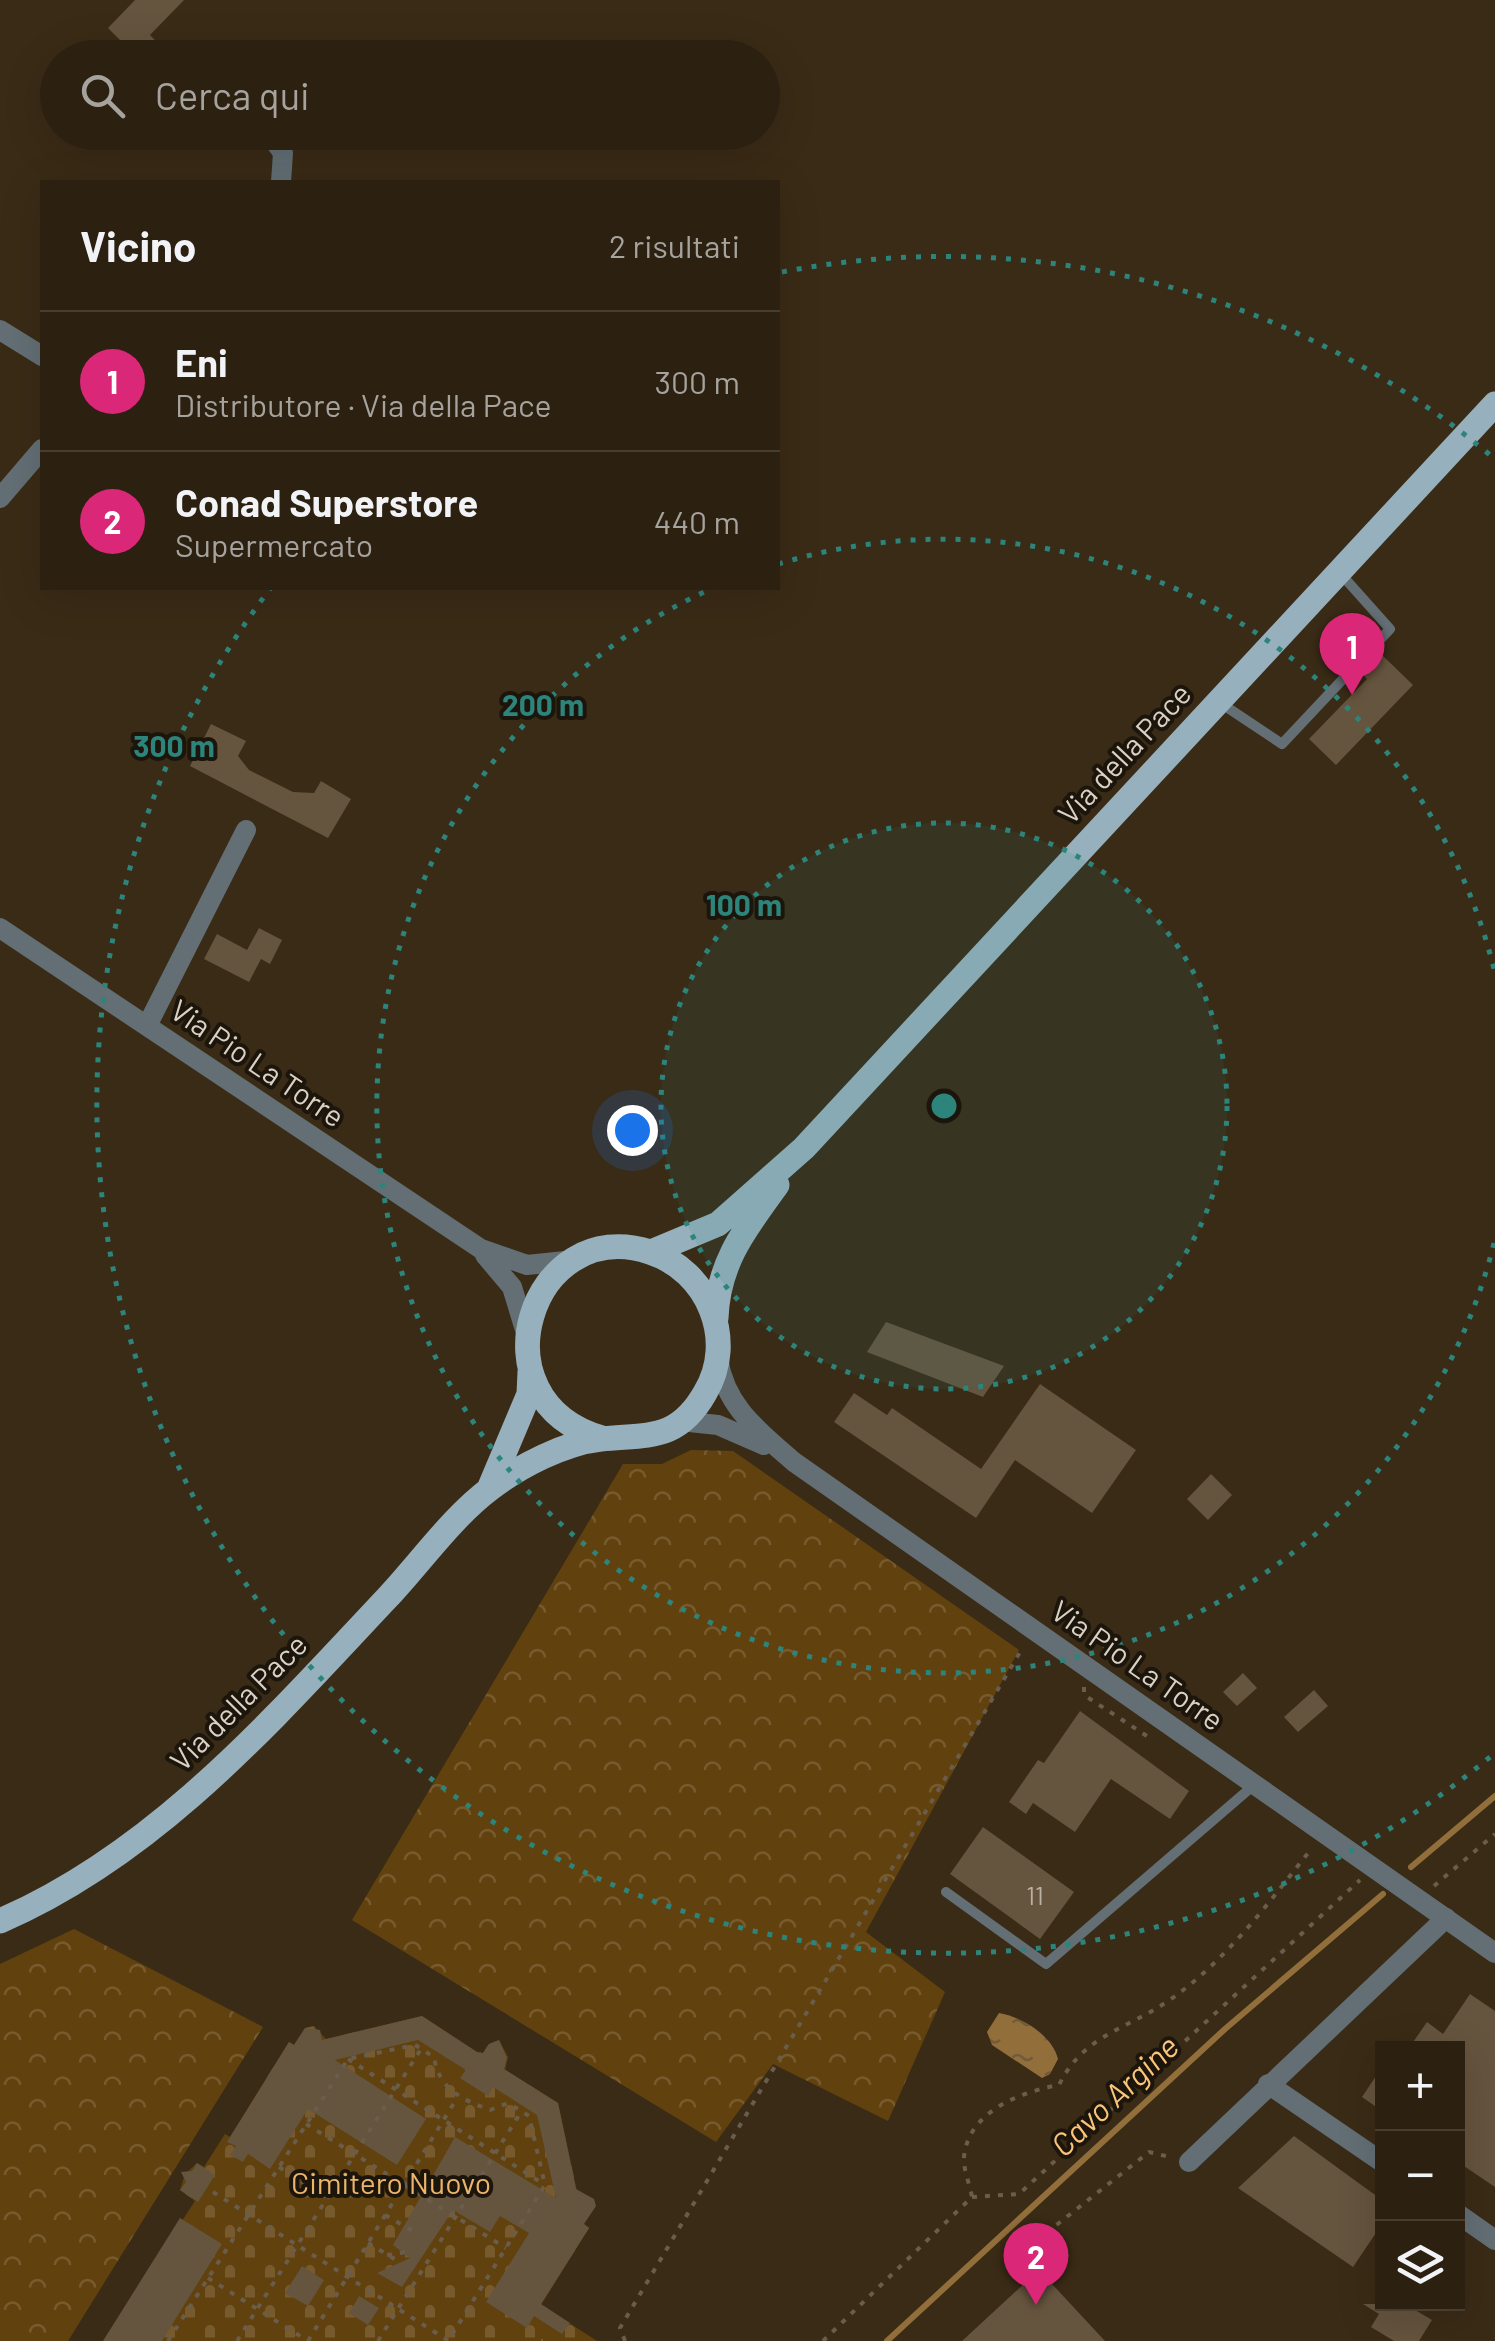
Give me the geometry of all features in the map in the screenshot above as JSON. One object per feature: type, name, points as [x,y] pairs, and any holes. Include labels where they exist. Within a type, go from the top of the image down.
[{"type":"main road","name":"Via della Pace","points":[[651,1252],[718,1224],[804,1148],[1495,404]]},
{"type":"main road","name":"Via della Pace","points":[[716,1319],[721,1277],[735,1242],[804,1148]]},
{"type":"main road","points":[[617,1248],[651,1252],[692,1277],[716,1319],[718,1357],[706,1393],[680,1422],[651,1436],[602,1438],[557,1415],[530,1372],[526,1334],[543,1290],[578,1259],[617,1248]]},
{"type":"main road","name":"Via della Pace","points":[[489,1489],[529,1394],[530,1372]]},
{"type":"main road","name":"Via della Pace","points":[[0,1921],[72,1883],[184,1803],[235,1757],[489,1489],[529,1464],[602,1438]]},
{"type":"street","points":[[280,180],[281,150]]},
{"type":"street","points":[[0,330],[40,355]]},
{"type":"street","points":[[0,498],[40,451]]},
{"type":"street","points":[[147,1026],[246,830]]},
{"type":"street","name":"Via Pio La Torre","points":[[0,928],[481,1250],[528,1265],[578,1259]]},
{"type":"street","name":"Via Pio La Torre","points":[[481,1250],[512,1287],[526,1334]]},
{"type":"street","name":"Via Pio La Torre","points":[[718,1357],[724,1386],[736,1410],[794,1462],[1495,1954]]},
{"type":"street","name":"Via Pio La Torre","points":[[680,1422],[733,1430],[794,1462]]},
{"type":"street","points":[[1189,2162],[1446,1918]]},
{"type":"street","points":[[1268,2084],[1375,2157]]},
{"type":"street","points":[[1465,2219],[1495,2240]]},
{"type":"lane","points":[[1218,702],[1282,744],[1390,629],[1339,572]]},
{"type":"lane","points":[[946,1892],[1046,1964],[1255,1784]]},
{"type":"path","points":[[625,2341],[620,2328],[1033,1629]]},
{"type":"path","points":[[972,2197],[964,2158],[976,2123],[1026,2091],[1058,2085],[1075,2054],[1172,1998],[1252,1924],[1326,1834]]},
{"type":"path","points":[[1432,1888],[1495,1834]]},
{"type":"path","points":[[823,2341],[972,2197],[1019,2194],[1362,1878]]},
{"type":"path","points":[[168,2341],[248,2214],[348,2060],[415,2045],[434,2057],[437,2076],[458,2097],[490,2110],[508,2103],[528,2116],[546,2185],[448,2341],[348,2277],[248,2214],[212,2192]]},
{"type":"path","points":[[237,2341],[420,2048]]},
{"type":"path","points":[[348,2060],[546,2185]]},
{"type":"path","points":[[208,2278],[308,2341],[458,2097]]},
{"type":"path","points":[[378,2341],[521,2112]]},
{"type":"path","points":[[306,2124],[506,2248]]},
{"type":"path","points":[[1026,2249],[1149,2152],[1189,2162]]},
{"type":"path","points":[[279,2167],[327,2198]]},
{"type":"path","points":[[386,2215],[418,2234]]},
{"type":"path","points":[[368,2244],[401,2263]]},
{"type":"path","points":[[387,2255],[407,2252]]},
{"type":"green space","points":[[691,1450],[733,1451],[1019,1650],[866,1932],[945,1992],[888,2121],[773,2064],[716,2142],[352,1920],[623,1464],[662,1464]]},
{"type":"green space","points":[[74,1929],[263,2027],[68,2341],[0,2341],[0,1964]]},
{"type":"green space","name":"Cimitero Nuovo","points":[[422,2016],[477,2052],[483,2053],[489,2044],[499,2040],[508,2057],[505,2070],[558,2103],[584,2224],[589,2228],[541,2305],[597,2341],[103,2341],[195,2201],[180,2190],[185,2174],[197,2163],[204,2167],[225,2134],[230,2137],[289,2042],[294,2045],[305,2028],[314,2026],[326,2039]]},
{"type":"water","points":[[999,2013],[1026,2023],[1049,2042],[1058,2059],[1050,2074],[1042,2078],[992,2045],[987,2032]]},
{"type":"building","points":[[135,0],[184,0],[150,35],[155,40],[120,40],[108,28]]},
{"type":"building","points":[[1380,653],[1413,685],[1336,765],[1309,739],[1367,679],[1361,673]]},
{"type":"building","points":[[211,724],[246,741],[238,756],[249,770],[293,792],[314,793],[321,781],[351,799],[328,838],[190,766]]},
{"type":"building","points":[[259,928],[282,940],[270,964],[261,959],[249,982],[204,959],[217,934],[247,950]]},
{"type":"building","points":[[886,1322],[1004,1366],[983,1397],[867,1352]]},
{"type":"building","points":[[1040,1384],[1136,1450],[1092,1513],[1015,1460],[976,1518],[834,1422],[854,1393],[887,1415],[892,1408],[981,1469]]},
{"type":"building","points":[[1211,1474],[1232,1495],[1208,1520],[1187,1499]]},
{"type":"building","points":[[1243,1673],[1257,1688],[1237,1706],[1223,1692]]},
{"type":"building","points":[[1314,1690],[1328,1706],[1298,1732],[1284,1717]]},
{"type":"building","points":[[1080,1711],[1189,1791],[1170,1819],[1111,1779],[1075,1832],[1033,1803],[1026,1814],[1009,1802],[1038,1760],[1044,1763]]},
{"type":"building","points":[[983,1827],[1074,1892],[1040,1939],[950,1874]]},
{"type":"building","points":[[1470,1994],[1495,2011],[1495,2187],[1465,2167],[1465,2041],[1414,2041],[1427,2022],[1443,2034]]},
{"type":"building","points":[[422,2016],[477,2052],[483,2053],[489,2044],[499,2040],[507,2058],[504,2069],[558,2103],[576,2189],[594,2199],[596,2206],[584,2224],[589,2228],[541,2304],[570,2323],[562,2334],[534,2316],[527,2328],[486,2302],[529,2233],[500,2216],[490,2232],[453,2210],[402,2287],[377,2273],[410,2258],[393,2245],[455,2137],[556,2198],[537,2115],[493,2087],[488,2096],[460,2078],[466,2070],[418,2040],[335,2060],[426,2119],[397,2165],[308,2109],[270,2169],[248,2154],[243,2162],[230,2155],[236,2146],[227,2142],[289,2042],[294,2045],[305,2028],[320,2030],[322,2040]]},
{"type":"building","points":[[1375,2078],[1375,2106],[1362,2097]]},
{"type":"building","points":[[1294,2136],[1375,2195],[1375,2234],[1353,2267],[1238,2188]]},
{"type":"building","points":[[197,2163],[215,2175],[198,2202],[180,2190],[186,2182],[181,2172],[192,2171]]},
{"type":"building","points":[[180,2218],[222,2244],[162,2341],[103,2341]]},
{"type":"building","points":[[302,2266],[324,2280],[308,2306],[285,2293]]},
{"type":"building","points":[[1039,2270],[1105,2341],[962,2341]]},
{"type":"building","points":[[359,2296],[379,2308],[368,2325],[349,2313]]},
{"type":"building","points":[[1363,2304],[1375,2304],[1375,2311],[1417,2311],[1432,2320],[1419,2341],[1394,2341],[1371,2327],[1379,2314]]},
{"type":"waterway","points":[[1411,1867],[1495,1796]]},
{"type":"waterway","name":"Cavo Argine","points":[[887,2341],[1225,2029],[1383,1894]]},
{"type":"place","name":"Eni","points":[[1352,695]]},
{"type":"place","name":"Conad Superstore","points":[[1036,2305]]}]
